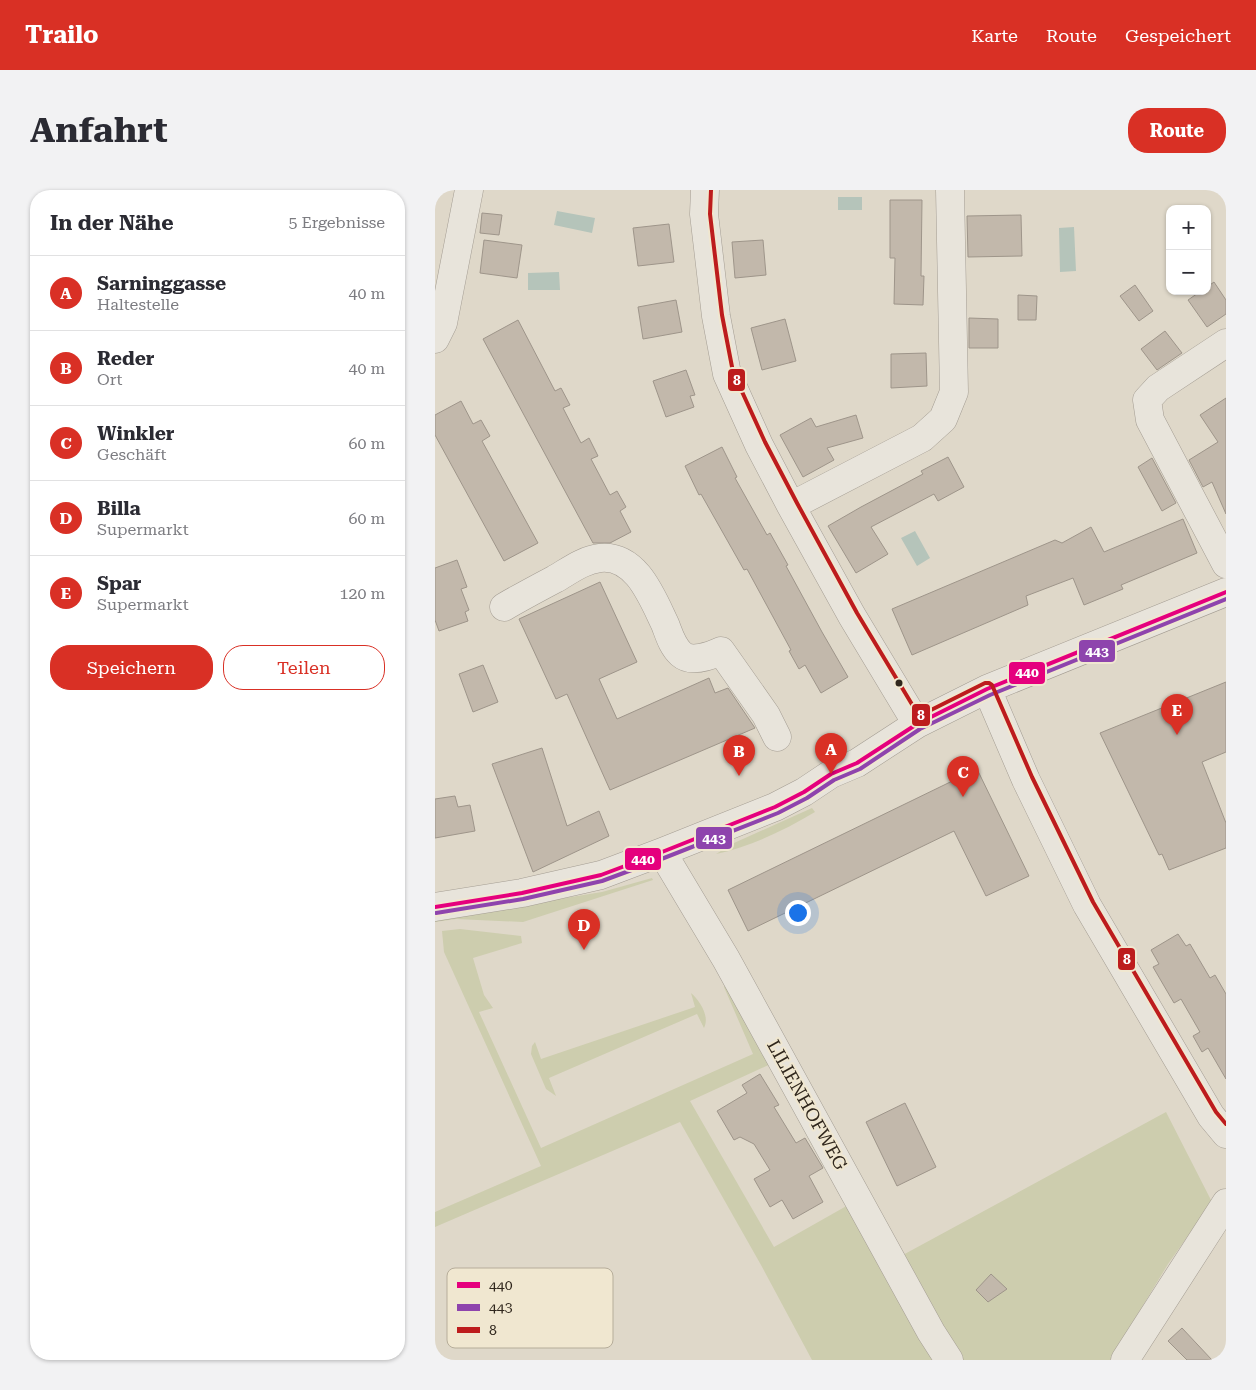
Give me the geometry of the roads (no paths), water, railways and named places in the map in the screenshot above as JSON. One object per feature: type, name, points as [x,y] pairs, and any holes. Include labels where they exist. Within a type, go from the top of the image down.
[{"type":"street","points":[[435,339],[443,323],[469,190]]},
{"type":"street","points":[[705,190],[704,214],[707,242],[727,374],[759,445],[791,506],[852,616],[917,724]]},
{"type":"street","points":[[791,506],[923,438],[943,419],[954,392],[950,190]]},
{"type":"street","points":[[1226,344],[1158,388],[1147,400],[1150,420],[1226,564]]},
{"type":"street","points":[[505,607],[582,563],[599,558],[614,558],[640,575],[673,644],[682,655],[695,658],[710,656],[721,651],[766,715],[777,737]]},
{"type":"street","points":[[435,907],[522,893],[601,876],[775,807],[804,792],[831,774],[857,764],[917,724],[987,689],[1226,592]]},
{"type":"street","points":[[987,689],[1026,780],[1087,906],[1211,1116],[1226,1134]]},
{"type":"street","name":"LILIENHOFWEG","points":[[662,852],[726,959],[931,1332],[949,1360]]},
{"type":"street","points":[[1125,1360],[1226,1202]]},
{"type":"place","name":"Spar","points":[[1177,735]]},
{"type":"place","name":"Sarninggasse","points":[[831,774]]},
{"type":"place","name":"Reder","points":[[739,776]]},
{"type":"place","name":"Winkler","points":[[963,797]]},
{"type":"place","name":"Billa","points":[[584,950]]}]
